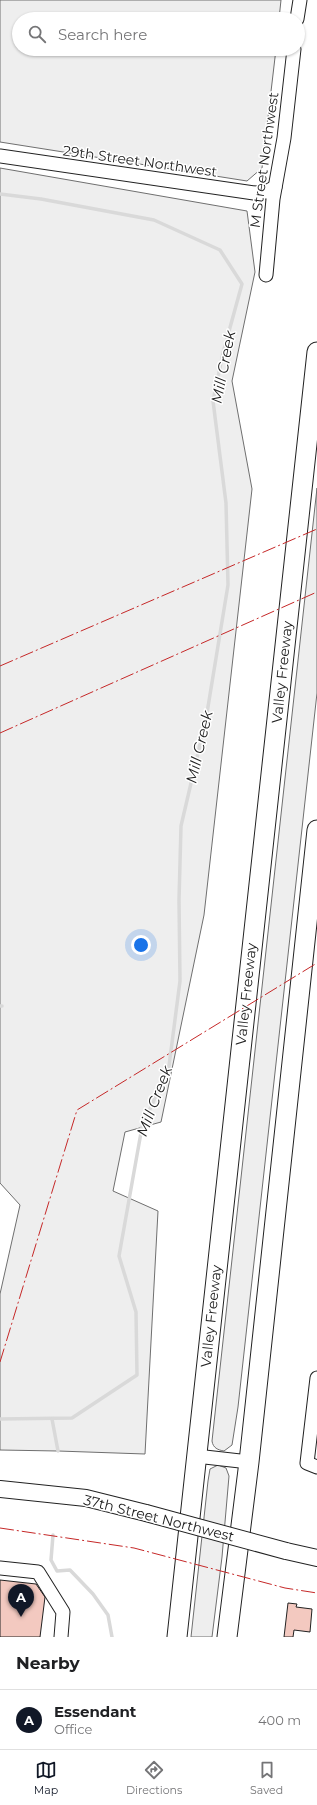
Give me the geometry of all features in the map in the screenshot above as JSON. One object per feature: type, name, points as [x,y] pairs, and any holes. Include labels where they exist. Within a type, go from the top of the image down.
[{"type":"highway","name":"Valley Freeway","points":[[177,1637],[317,352]]},
{"type":"highway","points":[[227,1637],[249,1462],[317,830]]},
{"type":"main road","name":"37th Street Northwest","points":[[0,1489],[86,1498],[317,1558]]},
{"type":"street","points":[[299,12],[300,0]]},
{"type":"street","name":"M Street Northwest","points":[[266,276],[275,187],[284,138],[293,56]]},
{"type":"street","name":"29th Street Northwest","points":[[0,156],[254,193],[266,192],[275,187]]},
{"type":"street","points":[[317,1378],[307,1463],[317,1467]]},
{"type":"street","points":[[196,1456],[249,1462]]},
{"type":"street","points":[[0,1568],[38,1572],[63,1612],[61,1637]]},
{"type":"shaded area","points":[[0,0],[281,0],[280,12],[12,12],[12,56],[275,56],[262,168],[247,181],[0,142]]},
{"type":"shaded area","points":[[0,168],[247,211],[255,272],[232,381],[252,489],[204,915],[161,1122],[125,1132],[113,1191],[158,1211],[145,1454],[0,1450],[0,1294],[20,1205],[0,1183]]},
{"type":"shaded area","points":[[317,488],[317,693],[238,1407],[232,1445],[224,1451],[216,1448],[212,1441]]},
{"type":"shaded area","points":[[218,1465],[226,1468],[229,1476],[222,1557],[212,1637],[191,1637],[208,1481],[210,1469]]},
{"type":"building","points":[[0,1580],[36,1584],[45,1597],[40,1637],[0,1637]]},
{"type":"building","points":[[288,1603],[297,1604],[296,1607],[312,1609],[310,1632],[294,1630],[293,1637],[284,1637]]},
{"type":"waterway","name":"Mill Creek","points":[[0,194],[41,199],[154,220],[220,250],[242,284],[223,353],[213,401],[226,503],[228,585],[206,719],[181,826],[179,900],[180,981],[169,1066],[142,1127],[119,1256],[136,1312],[137,1375],[72,1418],[0,1419]]},
{"type":"waterway","points":[[52,1419],[58,1451]]},
{"type":"waterway","name":"Mill Creek","points":[[53,1535],[51,1560],[57,1571],[70,1570],[93,1594],[108,1615],[112,1637]]},
{"type":"power","points":[[0,666],[317,529]]},
{"type":"power","points":[[0,733],[317,592]]},
{"type":"power","points":[[0,1362],[77,1110],[317,963]]},
{"type":"power","points":[[0,1528],[134,1548],[285,1588],[317,1593]]},
{"type":"place","name":"Essendant","points":[[21,1617]]}]
